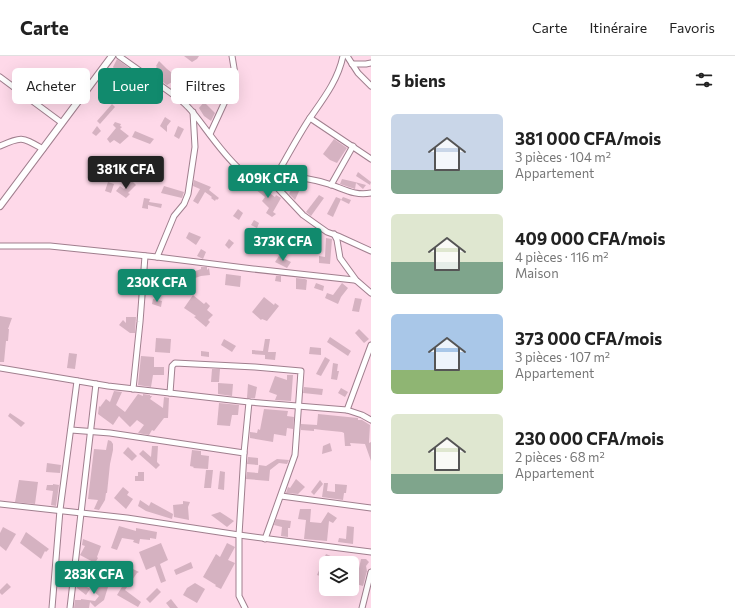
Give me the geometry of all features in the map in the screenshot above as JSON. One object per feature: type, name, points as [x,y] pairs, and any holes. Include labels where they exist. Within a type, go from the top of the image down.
[{"type":"main road","points":[[0,206],[112,56]]},
{"type":"street","points":[[119,56],[182,101],[193,112],[222,151],[251,177],[262,182],[271,181],[276,176],[310,118],[330,89],[343,56]]},
{"type":"street","points":[[210,134],[233,84],[235,74],[232,56]]},
{"type":"street","points":[[347,56],[358,73],[371,86]]},
{"type":"street","points":[[352,64],[371,63]]},
{"type":"street","points":[[0,77],[62,123]]},
{"type":"street","points":[[157,257],[174,216],[184,204],[188,194],[195,147],[193,112]]},
{"type":"street","points":[[310,118],[371,159]]},
{"type":"street","points":[[0,146],[23,138],[43,149]]},
{"type":"street","points":[[331,185],[353,146]]},
{"type":"street","points":[[276,176],[296,177],[331,185],[356,194],[371,193]]},
{"type":"street","points":[[271,181],[303,215],[327,232],[370,249]]},
{"type":"street","points":[[334,234],[337,240],[340,258],[356,280],[371,293]]},
{"type":"street","points":[[0,246],[50,246],[356,280]]},
{"type":"street","points":[[133,389],[145,256]]},
{"type":"street","points":[[347,410],[371,345]]},
{"type":"street","points":[[170,393],[172,366],[175,363],[299,370],[301,372],[295,455],[265,538]]},
{"type":"street","points":[[0,368],[77,382],[133,389],[249,402],[347,410],[371,420]]},
{"type":"street","points":[[52,608],[60,510],[77,382]]},
{"type":"street","points":[[70,608],[96,384]]},
{"type":"street","points":[[245,608],[239,596],[239,535],[249,402]]},
{"type":"street","points":[[71,430],[110,433],[244,453]]},
{"type":"street","points":[[281,496],[371,508]]},
{"type":"street","points":[[0,504],[82,512],[239,535],[371,552]]},
{"type":"street","points":[[362,608],[371,572]]},
{"type":"building","points":[[184,56],[199,56],[192,62]]},
{"type":"building","points":[[117,59],[129,68],[114,68]]},
{"type":"building","points":[[159,61],[171,72],[171,83],[167,85],[163,82],[163,68],[156,68]]},
{"type":"building","points":[[112,104],[115,107],[100,124],[97,121]]},
{"type":"building","points":[[202,104],[206,104],[215,113],[211,121],[204,116],[199,108]]},
{"type":"building","points":[[165,117],[171,121],[167,126],[167,132],[160,126]]},
{"type":"building","points":[[115,122],[121,124],[120,126],[122,127],[120,129],[129,136],[120,144],[114,140],[110,143],[107,139],[116,128],[113,125]]},
{"type":"building","points":[[97,126],[101,131],[96,136],[92,133]]},
{"type":"building","points":[[178,126],[184,129],[179,139],[174,136]]},
{"type":"building","points":[[135,131],[154,139],[150,144],[132,137]]},
{"type":"building","points":[[334,139],[347,148],[337,163],[330,160],[323,154]]},
{"type":"building","points":[[133,161],[139,163],[140,161],[149,165],[146,172],[131,166]]},
{"type":"building","points":[[358,172],[371,182],[370,185],[356,176]]},
{"type":"building","points":[[342,179],[366,185],[363,189],[356,183],[355,189],[340,184]]},
{"type":"building","points":[[194,180],[211,187],[209,190],[219,198],[215,201],[205,192],[198,204],[193,201],[200,189],[193,186]]},
{"type":"building","points":[[132,181],[136,185],[128,193],[130,194],[126,198],[116,191],[120,186],[124,189]]},
{"type":"building","points":[[108,182],[114,184],[111,193],[105,191]]},
{"type":"building","points":[[252,182],[256,183],[275,197],[276,195],[281,198],[273,212],[276,214],[272,217],[266,213],[269,208],[262,201],[265,197],[250,185]]},
{"type":"building","points":[[294,184],[301,187],[295,200],[289,194]]},
{"type":"building","points":[[164,186],[184,192],[182,198],[161,193]]},
{"type":"building","points":[[319,195],[324,198],[311,216],[306,212]]},
{"type":"building","points":[[336,197],[341,199],[333,217],[327,214]]},
{"type":"building","points":[[343,197],[351,200],[349,204],[341,200]]},
{"type":"building","points":[[144,198],[150,199],[149,202],[162,204],[161,208],[148,205],[148,209],[142,208]]},
{"type":"building","points":[[238,209],[243,213],[239,220],[233,216]]},
{"type":"building","points":[[254,220],[259,223],[257,228],[251,225]]},
{"type":"building","points":[[189,232],[201,237],[196,245],[186,238]]},
{"type":"building","points":[[326,238],[332,239],[330,264],[319,263],[319,256],[325,257]]},
{"type":"building","points":[[229,239],[234,243],[229,249],[225,245]]},
{"type":"building","points":[[201,249],[206,252],[203,259],[197,256]]},
{"type":"building","points":[[279,256],[291,262],[287,268],[275,262]]},
{"type":"building","points":[[201,267],[207,267],[207,270],[209,268],[210,275],[201,276],[186,281],[187,274],[201,269]]},
{"type":"building","points":[[226,274],[241,276],[240,287],[225,285]]},
{"type":"building","points":[[276,276],[281,276],[281,282],[275,281]]},
{"type":"building","points":[[296,278],[307,280],[306,290],[296,289]]},
{"type":"building","points":[[316,283],[324,286],[323,291],[314,288]]},
{"type":"building","points":[[342,283],[348,288],[338,304],[325,298],[327,293],[333,295]]},
{"type":"building","points":[[193,295],[204,304],[206,302],[210,306],[207,310],[213,315],[208,320],[210,322],[206,327],[194,317],[196,316],[184,308]]},
{"type":"building","points":[[264,297],[274,305],[275,303],[279,306],[267,321],[261,320],[252,312]]},
{"type":"building","points":[[355,298],[362,299],[359,312],[352,311]]},
{"type":"building","points":[[153,299],[162,301],[161,307],[152,304]]},
{"type":"building","points":[[0,316],[12,318],[8,329],[8,341],[6,341],[4,362],[0,362]]},
{"type":"building","points":[[126,317],[136,317],[135,333],[130,333],[119,325],[123,320],[126,323]]},
{"type":"building","points":[[359,329],[369,339],[364,343],[355,333]]},
{"type":"building","points":[[330,337],[351,351],[348,356],[327,342]]},
{"type":"building","points":[[156,338],[171,339],[170,353],[155,352]]},
{"type":"building","points":[[224,339],[236,346],[232,352],[221,345]]},
{"type":"building","points":[[265,339],[270,339],[268,352],[276,352],[275,360],[265,359],[265,355],[252,354],[252,350],[263,351]]},
{"type":"building","points":[[310,347],[321,348],[321,355],[309,354]]},
{"type":"building","points":[[201,351],[209,352],[209,357],[201,356]]},
{"type":"building","points":[[69,353],[77,354],[75,369],[67,368]]},
{"type":"building","points":[[141,356],[154,357],[154,367],[164,367],[164,375],[153,375],[151,387],[138,385]]},
{"type":"building","points":[[325,357],[330,360],[321,376],[316,374]]},
{"type":"building","points":[[333,363],[338,364],[337,371],[339,371],[337,380],[331,379]]},
{"type":"building","points":[[212,369],[220,369],[219,382],[211,382]]},
{"type":"building","points":[[287,375],[293,375],[291,401],[275,400],[277,395],[269,392],[275,376],[287,380]]},
{"type":"building","points":[[218,383],[233,384],[232,396],[218,394]]},
{"type":"building","points":[[248,384],[257,387],[255,398],[247,398]]},
{"type":"building","points":[[304,387],[323,389],[322,395],[303,393]]},
{"type":"building","points":[[341,388],[348,392],[345,397],[338,393]]},
{"type":"building","points":[[114,391],[122,392],[116,405],[125,412],[138,394],[143,396],[143,394],[152,396],[150,399],[163,408],[164,397],[169,398],[168,418],[164,418],[149,435],[138,433],[144,425],[137,420],[130,427],[119,416],[113,425],[98,414],[99,406],[100,407],[106,399],[110,402]]},
{"type":"building","points":[[219,403],[239,405],[238,415],[232,415],[230,426],[217,425]]},
{"type":"building","points":[[264,409],[288,411],[287,416],[294,417],[293,429],[287,428],[286,436],[274,434],[273,442],[250,438],[250,432],[257,433],[258,429],[260,430]]},
{"type":"building","points":[[10,413],[25,423],[21,427],[8,416]]},
{"type":"building","points":[[318,414],[358,418],[358,420],[362,420],[370,425],[369,443],[371,442],[371,461],[365,444],[350,443],[351,446],[345,446],[344,433],[342,432],[314,429],[314,431],[301,430],[301,424],[317,425]]},
{"type":"building","points":[[108,440],[113,444],[113,450],[107,493],[99,510],[94,509],[98,500],[88,499],[94,449],[106,450]]},
{"type":"building","points":[[330,443],[332,451],[322,454],[323,446]]},
{"type":"building","points":[[152,446],[158,446],[157,462],[160,465],[156,469],[139,454],[143,450],[151,457]]},
{"type":"building","points":[[128,447],[137,456],[132,461],[123,453]]},
{"type":"building","points":[[192,450],[201,451],[201,455],[209,456],[208,469],[193,468],[194,467],[190,466]]},
{"type":"building","points":[[248,457],[258,458],[258,465],[247,464]]},
{"type":"building","points":[[277,459],[289,460],[287,464],[279,463],[270,470],[269,481],[246,479],[247,472],[258,473],[259,465],[266,466]]},
{"type":"building","points":[[47,463],[61,465],[60,473],[46,472]]},
{"type":"building","points":[[206,470],[213,470],[211,488],[204,488]]},
{"type":"building","points":[[220,471],[225,472],[224,490],[218,489]]},
{"type":"building","points":[[138,472],[144,472],[144,481],[135,481],[135,476],[138,476]]},
{"type":"building","points":[[296,479],[305,487],[298,494],[286,493],[288,487],[290,488]]},
{"type":"building","points":[[19,480],[38,482],[35,504],[15,502]]},
{"type":"building","points":[[320,480],[323,484],[314,495],[311,492]]},
{"type":"building","points":[[324,483],[328,483],[327,491],[335,492],[335,484],[347,485],[343,500],[322,497]]},
{"type":"building","points":[[47,485],[59,485],[56,506],[51,505],[53,491],[46,490]]},
{"type":"building","points":[[123,487],[129,492],[127,495],[133,499],[126,509],[114,498]]},
{"type":"building","points":[[140,500],[149,506],[151,502],[173,514],[172,519],[146,511],[138,506]]},
{"type":"building","points":[[183,501],[190,502],[188,507],[189,520],[174,517],[173,505],[183,504]]},
{"type":"building","points":[[300,509],[311,509],[310,522],[321,523],[328,512],[337,518],[333,523],[329,521],[327,541],[304,539],[306,520],[298,519]]},
{"type":"building","points":[[220,512],[234,521],[227,527],[211,515]]},
{"type":"building","points":[[276,519],[291,521],[290,528],[288,528],[288,537],[281,536],[282,527],[274,525]]},
{"type":"building","points":[[119,526],[136,531],[136,528],[157,532],[156,539],[140,539],[139,544],[133,542],[134,540],[122,538],[117,550],[111,548]]},
{"type":"building","points":[[347,526],[354,527],[353,544],[338,542],[339,538],[346,539]]},
{"type":"building","points":[[3,527],[16,534],[6,551],[0,546],[0,533]]},
{"type":"building","points":[[26,532],[49,549],[46,552],[45,551],[41,559],[20,543]]},
{"type":"building","points":[[83,539],[101,546],[95,563],[80,555],[85,546],[82,545]]},
{"type":"building","points":[[161,543],[168,560],[160,564],[166,581],[161,583],[155,566],[146,570],[139,552]]},
{"type":"building","points":[[227,543],[235,547],[228,560],[235,563],[221,589],[203,577],[216,554],[220,557]]},
{"type":"building","points":[[361,559],[366,559],[369,562],[366,566],[367,571],[363,586],[359,585],[359,568]]},
{"type":"building","points":[[191,562],[193,568],[176,575],[174,570]]},
{"type":"building","points":[[133,569],[139,572],[125,590],[141,602],[138,607],[117,595]]},
{"type":"building","points":[[97,576],[107,582],[105,586],[108,587],[104,600],[95,607],[90,602],[89,608],[74,608],[75,600],[81,599],[95,601],[99,596],[92,590],[95,584],[93,582]]},
{"type":"building","points":[[78,581],[90,589],[86,595],[77,588]]},
{"type":"building","points":[[7,583],[11,587],[2,595],[0,590]]},
{"type":"building","points":[[195,583],[205,589],[197,603],[183,595],[187,588]]},
{"type":"building","points":[[157,588],[161,592],[150,603],[146,599]]},
{"type":"building","points":[[171,599],[178,608],[170,608],[166,603]]}]
